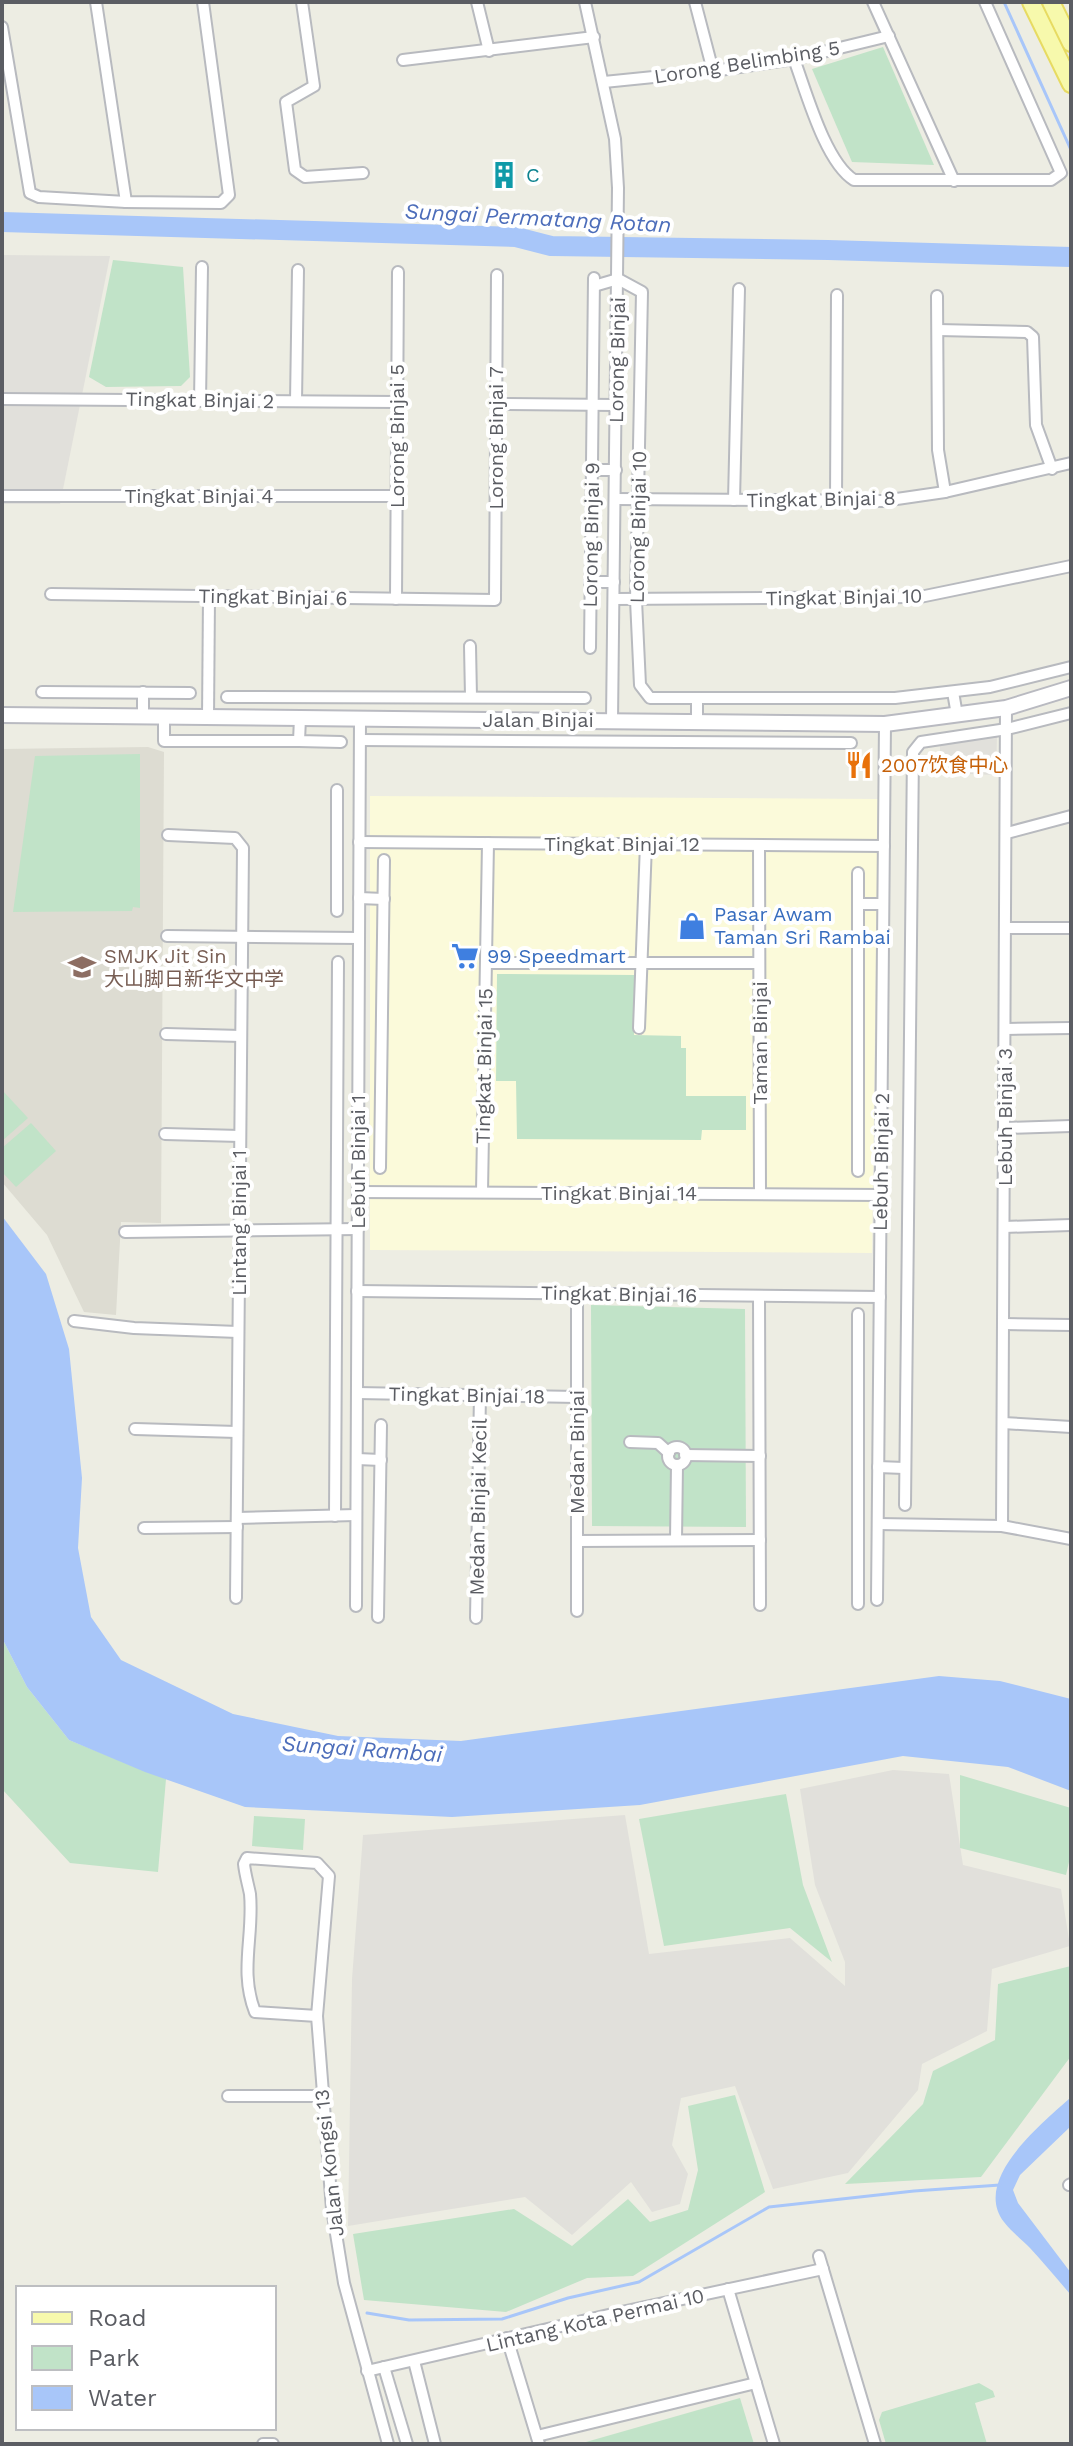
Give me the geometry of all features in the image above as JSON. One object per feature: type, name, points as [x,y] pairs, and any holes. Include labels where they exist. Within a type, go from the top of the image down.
[{"type":"main road","points":[[1031,2],[1071,84]]},
{"type":"main road","points":[[1052,2],[1071,43]]},
{"type":"street","points":[[96,2],[126,202]]},
{"type":"street","points":[[2,27],[30,193],[39,197],[126,202],[221,203],[229,195],[203,2]]},
{"type":"street","points":[[302,2],[314,86],[286,102],[295,170],[305,177],[363,173]]},
{"type":"street","points":[[477,2],[489,51]]},
{"type":"street","name":"Lorong Binjai","points":[[585,2],[615,139],[618,217],[612,721]]},
{"type":"street","points":[[695,2],[713,71]]},
{"type":"street","points":[[873,2],[954,181]]},
{"type":"street","points":[[794,59],[814,117],[842,173],[854,180],[1051,180],[1061,173],[985,2]]},
{"type":"street","name":"Lorong Belimbing 5","points":[[604,82],[794,59],[889,36]]},
{"type":"street","points":[[403,60],[594,37]]},
{"type":"street","points":[[200,401],[202,267]]},
{"type":"street","points":[[296,401],[298,270]]},
{"type":"street","name":"Lorong Binjai 5","points":[[396,599],[398,272]]},
{"type":"street","name":"Lorong Binjai 9","points":[[590,648],[594,282],[618,274]]},
{"type":"street","name":"Lorong Binjai 10","points":[[618,274],[642,292],[636,600],[640,685],[650,698],[697,698]]},
{"type":"street","name":"Lorong Binjai 7","points":[[495,600],[497,275]]},
{"type":"street","points":[[734,500],[739,289]]},
{"type":"street","points":[[836,501],[837,295]]},
{"type":"street","points":[[937,296],[938,450],[945,492]]},
{"type":"street","points":[[938,330],[1027,332],[1033,337],[1036,425],[1052,469]]},
{"type":"street","name":"Tingkat Binjai 2","points":[[2,399],[397,402]]},
{"type":"street","points":[[496,404],[616,405]]},
{"type":"street","name":"Tingkat Binjai 8","points":[[615,499],[883,501],[945,492],[1071,463]]},
{"type":"street","points":[[592,470],[616,470]]},
{"type":"street","name":"Tingkat Binjai 4","points":[[2,496],[397,496]]},
{"type":"street","name":"Tingkat Binjai 10","points":[[614,599],[920,597],[997,584],[1071,566]]},
{"type":"street","points":[[590,582],[614,582]]},
{"type":"street","name":"Tingkat Binjai 6","points":[[51,594],[495,600]]},
{"type":"street","points":[[208,718],[209,597]]},
{"type":"street","points":[[470,646],[471,697]]},
{"type":"street","points":[[697,721],[697,698],[895,698],[990,687],[1071,667]]},
{"type":"street","name":"Jalan Binjai","points":[[2,715],[885,724],[1006,708],[1071,688]]},
{"type":"street","points":[[42,692],[190,693]]},
{"type":"street","points":[[143,692],[143,717]]},
{"type":"street","points":[[953,692],[957,715]]},
{"type":"street","points":[[227,697],[585,698]]},
{"type":"street","points":[[277,697],[278,718]]},
{"type":"street","points":[[536,698],[536,720]]},
{"type":"street","name":"Lebuh Binjai 3","points":[[1002,1526],[1006,708]]},
{"type":"street","points":[[1007,729],[1071,713]]},
{"type":"street","points":[[164,718],[164,741],[341,742]]},
{"type":"street","points":[[299,741],[300,718]]},
{"type":"street","name":"Lebuh Binjai 1","points":[[356,1606],[360,719]]},
{"type":"street","points":[[448,720],[448,740]]},
{"type":"street","points":[[820,722],[820,743]]},
{"type":"street","name":"Lebuh Binjai 2","points":[[877,1600],[885,724]]},
{"type":"street","name":"Lebuh Binjai 2","points":[[905,1505],[913,752],[921,742],[1007,729]]},
{"type":"street","points":[[360,740],[851,743]]},
{"type":"street","points":[[337,790],[337,911]]},
{"type":"street","points":[[1007,833],[1071,816]]},
{"type":"street","name":"Lintang Binjai 1","points":[[168,835],[235,838],[243,848],[236,1598]]},
{"type":"street","name":"Tingkat Binjai 12","points":[[359,842],[884,846]]},
{"type":"street","name":"Tingkat Binjai 15","points":[[482,1192],[488,843]]},
{"type":"street","points":[[639,1028],[646,844]]},
{"type":"street","name":"Taman Binjai","points":[[759,845],[760,1194]]},
{"type":"street","points":[[380,1168],[384,860]]},
{"type":"street","points":[[858,873],[858,1171]]},
{"type":"street","points":[[337,885],[359,885]]},
{"type":"street","points":[[359,898],[384,899]]},
{"type":"street","points":[[858,904],[883,904]]},
{"type":"street","points":[[1007,928],[1071,928]]},
{"type":"street","points":[[167,936],[359,938]]},
{"type":"street","name":"Lebuh Binjai 1","points":[[335,1516],[338,962]]},
{"type":"street","points":[[486,963],[759,963]]},
{"type":"street","points":[[1006,1029],[1071,1028]]},
{"type":"street","points":[[166,1034],[241,1036]]},
{"type":"street","points":[[1005,1128],[1071,1126]]},
{"type":"street","points":[[358,1129],[381,1129]]},
{"type":"street","points":[[859,1131],[881,1132]]},
{"type":"street","points":[[165,1134],[240,1136]]},
{"type":"street","name":"Tingkat Binjai 14","points":[[358,1192],[881,1195]]},
{"type":"street","points":[[1004,1227],[1071,1225]]},
{"type":"street","points":[[125,1232],[358,1229]]},
{"type":"street","name":"Tingkat Binjai 16","points":[[357,1291],[880,1297]]},
{"type":"street","name":"Medan Binjai","points":[[577,1294],[577,1611]]},
{"type":"street","points":[[759,1296],[760,1605]]},
{"type":"street","points":[[858,1314],[858,1604]]},
{"type":"street","points":[[74,1321],[134,1328],[238,1332]]},
{"type":"street","points":[[1004,1324],[1071,1325]]},
{"type":"street","name":"Tingkat Binjai 18","points":[[357,1393],[577,1397]]},
{"type":"street","name":"Medan Binjai Kecil","points":[[476,1618],[480,1395]]},
{"type":"street","points":[[1003,1423],[1071,1427]]},
{"type":"street","points":[[378,1617],[381,1425]]},
{"type":"street","points":[[135,1429],[237,1432]]},
{"type":"street","points":[[630,1442],[658,1443],[669,1453],[671,1462],[677,1465],[683,1463],[685,1455]]},
{"type":"street","points":[[669,1453],[678,1448],[685,1455],[760,1456]]},
{"type":"street","points":[[357,1459],[381,1460]]},
{"type":"street","points":[[676,1540],[677,1465]]},
{"type":"street","points":[[878,1467],[904,1468]]},
{"type":"street","points":[[144,1528],[356,1515]]},
{"type":"street","points":[[878,1524],[1002,1526],[1071,1539]]},
{"type":"street","points":[[577,1541],[760,1540]]},
{"type":"street","name":"Jalan Kongsi 13","points":[[317,2016],[255,2012],[246,1973],[250,1895],[244,1864],[247,1858],[317,1863],[329,1876],[317,2016],[332,2209],[341,2269],[388,2444]]},
{"type":"street","points":[[228,2096],[322,2096]]},
{"type":"street","points":[[819,2256],[875,2444]]},
{"type":"street","name":"Lintang Kota Permai 10","points":[[367,2371],[823,2269]]},
{"type":"street","points":[[728,2289],[774,2444]]},
{"type":"street","points":[[507,2338],[538,2440],[756,2383]]},
{"type":"street","points":[[414,2361],[435,2444]]},
{"type":"street","points":[[384,2367],[407,2444]]},
{"type":"street","points":[[263,2444],[273,2444]]},
{"type":"shaded area","points":[[2,255],[110,256],[60,504],[2,504]]},
{"type":"shaded area","points":[[997,735],[996,775],[940,773],[940,744]]},
{"type":"shaded area","name":"SMJK Jit Sin 大山脚日新华文中学","points":[[148,747],[164,752],[161,1223],[121,1222],[116,1315],[84,1312],[47,1235],[2,1182],[2,749]]},
{"type":"shaded area","points":[[370,796],[878,799],[872,1253],[370,1250]]},
{"type":"shaded area","points":[[893,1770],[949,1774],[963,1865],[1061,1889],[1070,1946],[992,1969],[987,2031],[922,2064],[918,2090],[848,2173],[773,2189],[735,2086],[681,2098],[672,2145],[688,2174],[680,2204],[652,2212],[631,2182],[572,2235],[525,2197],[348,2226],[352,1979],[363,1835],[625,1815],[649,1954],[790,1938],[845,1986],[845,1962],[815,1885],[800,1789]]},
{"type":"green space","points":[[883,47],[934,165],[852,162],[812,69]]},
{"type":"green space","points":[[113,260],[183,267],[190,377],[181,386],[106,387],[89,377]]},
{"type":"green space","points":[[140,754],[140,908],[133,907],[132,911],[13,912],[35,756]]},
{"type":"green space","points":[[497,974],[634,975],[634,1035],[681,1036],[681,1048],[686,1048],[686,1096],[746,1096],[746,1130],[702,1130],[701,1140],[517,1139],[516,1081],[496,1081]]},
{"type":"green space","points":[[2,1090],[28,1118],[2,1141]]},
{"type":"green space","points":[[31,1123],[56,1151],[16,1187],[2,1172],[2,1148]]},
{"type":"green space","points":[[591,1305],[745,1309],[746,1527],[592,1526]]},
{"type":"green space","points":[[2,1638],[27,1687],[69,1740],[166,1779],[158,1872],[70,1863],[2,1789]]},
{"type":"green space","points":[[960,1775],[1071,1808],[1071,1853],[1066,1875],[960,1848]]},
{"type":"green space","points":[[786,1794],[803,1885],[832,1962],[790,1928],[664,1946],[639,1819]]},
{"type":"green space","points":[[254,1816],[305,1819],[303,1850],[252,1846]]},
{"type":"green space","points":[[1071,1966],[1071,2056],[981,2177],[845,2184],[923,2104],[933,2071],[995,2040],[998,1984]]},
{"type":"green space","points":[[735,2095],[765,2192],[633,2276],[587,2278],[506,2312],[364,2300],[353,2234],[514,2209],[572,2246],[628,2199],[650,2222],[688,2210],[698,2170],[688,2106]]},
{"type":"green space","points":[[979,2383],[993,2391],[995,2397],[975,2403],[987,2444],[886,2444],[879,2420],[882,2412]]},
{"type":"green space","points":[[740,2398],[754,2444],[579,2444]]},
{"type":"water","name":"Sungai Rambai","points":[[2,1216],[46,1274],[69,1349],[82,1478],[78,1548],[91,1617],[121,1660],[233,1714],[338,1736],[461,1741],[939,1676],[1000,1681],[1071,1699],[1071,1791],[1008,1767],[903,1756],[640,1805],[452,1817],[245,1807],[145,1772],[69,1740],[27,1687],[2,1638]]},
{"type":"water","points":[[1071,2097],[1071,2126],[1020,2175],[1013,2190],[1018,2203],[1071,2273],[1071,2295],[1004,2222],[996,2205],[997,2188],[1015,2153]]},
{"type":"waterway","points":[[1004,2],[1071,150]]},
{"type":"waterway","name":"Sungai Permatang Rotan","points":[[2,222],[516,237],[551,246],[1071,257]]},
{"type":"waterway","points":[[367,2313],[409,2320],[502,2319],[568,2298],[639,2282],[769,2207],[1000,2185]]},
{"type":"place","name":"C","points":[[504,175]]},
{"type":"place","name":"2007饮食中心","points":[[859,765]]},
{"type":"place","name":"Pasar Awam Taman Sri Rambai","points":[[692,926]]},
{"type":"place","name":"99 Speedmart","points":[[465,956]]},
{"type":"place","name":"SMJK Jit Sin 大山脚日新华文中学","points":[[82,967]]}]
